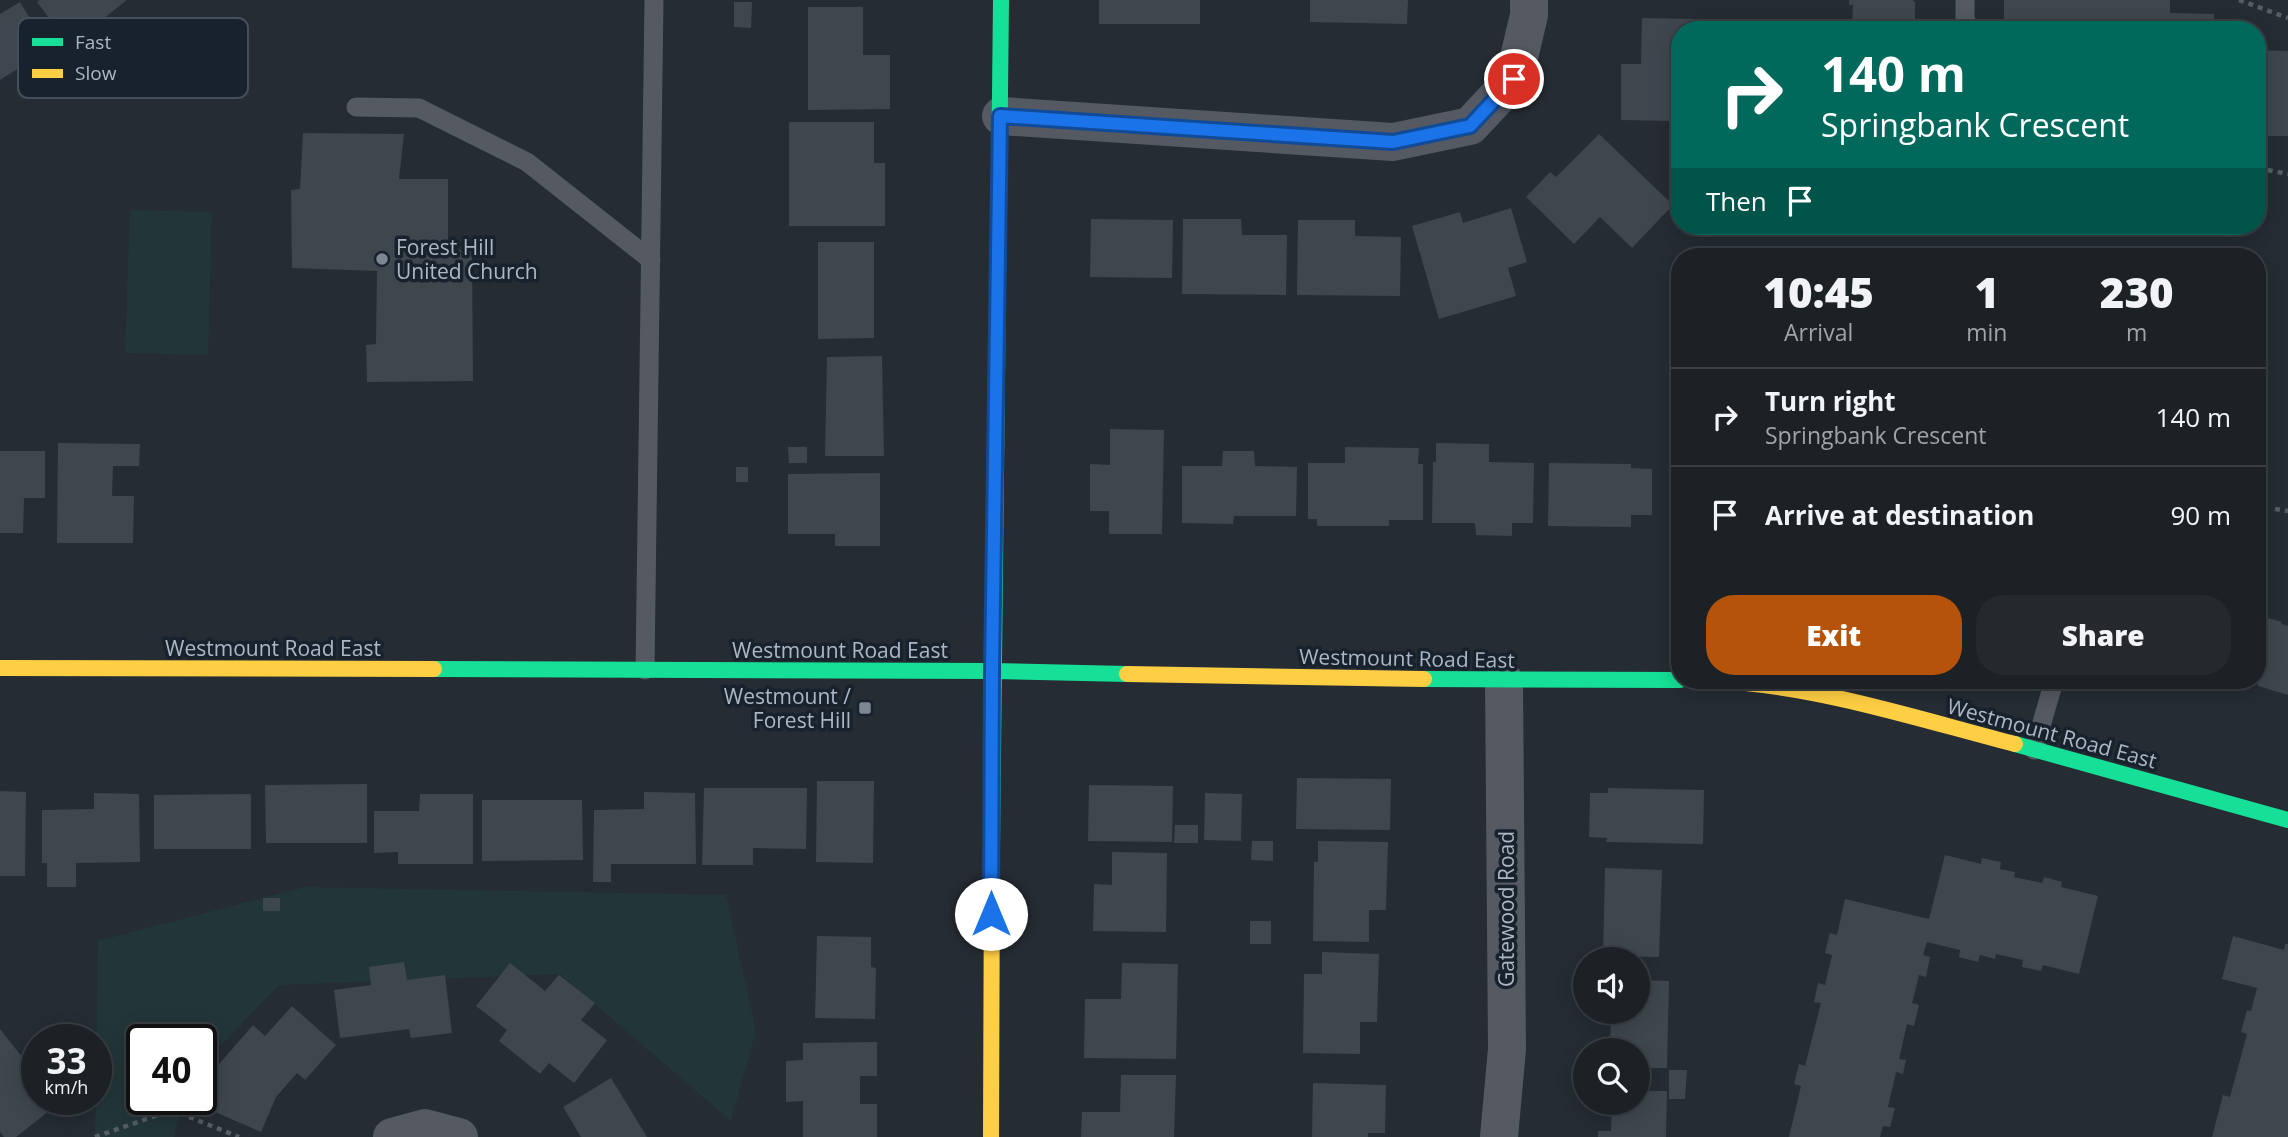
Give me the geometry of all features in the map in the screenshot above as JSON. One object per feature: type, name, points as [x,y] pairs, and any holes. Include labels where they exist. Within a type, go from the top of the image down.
[{"type":"main road","points":[[991,1137],[992,671],[1001,0]]},
{"type":"main road","name":"Westmount Road East","points":[[0,668],[992,671],[1504,681],[1671,680]]},
{"type":"main road","name":"Westmount Road East","points":[[1796,689],[2034,750],[2288,820]]},
{"type":"street","points":[[1000,116],[1393,142],[1470,126],[1514,79],[1530,0]]},
{"type":"street","name":"Gatewood Road","points":[[1499,1137],[1507,1049],[1504,681]]},
{"type":"street","points":[[392,1137],[425,1128],[459,1137]]},
{"type":"lane","points":[[645,670],[654,0]]},
{"type":"lane","points":[[1965,0],[1966,21]]},
{"type":"lane","points":[[356,107],[419,108],[527,162],[651,260]]},
{"type":"lane","points":[[2034,750],[2052,689]]},
{"type":"path","points":[[2239,0],[2288,18]]},
{"type":"path","points":[[2266,170],[2288,174]]},
{"type":"path","points":[[2275,509],[2288,511]]},
{"type":"path","points":[[95,1137],[172,1110],[239,1137]]},
{"type":"green space","points":[[130,210],[212,212],[208,355],[125,353]]},
{"type":"green space","points":[[305,887],[726,895],[756,1031],[731,1121],[560,974],[279,985],[217,1049],[217,1024],[126,1024],[126,1115],[179,1115],[174,1137],[95,1137],[95,1115],[112,1115],[112,1024],[97,1024],[98,941]]},
{"type":"building","points":[[127,0],[104,18],[49,18],[37,2]]},
{"type":"building","points":[[1099,0],[1200,0],[1200,24],[1099,24]]},
{"type":"building","points":[[1310,0],[1408,0],[1407,24],[1310,22]]},
{"type":"building","points":[[1849,0],[1912,0],[1915,2],[1915,21],[1852,21],[1853,5],[1849,5]]},
{"type":"building","points":[[2004,0],[2170,0],[2170,13],[2214,14],[2214,21],[2004,21]]},
{"type":"building","points":[[20,2],[30,18],[18,18],[18,69],[0,80],[0,14]]},
{"type":"building","points":[[734,2],[752,2],[751,28],[734,27]]},
{"type":"building","points":[[808,7],[863,7],[863,55],[890,55],[890,109],[808,110]]},
{"type":"building","points":[[1642,18],[1697,19],[1671,21],[1671,121],[1621,120],[1621,64],[1641,64]]},
{"type":"building","points":[[2266,50],[2288,51],[2288,136],[2266,136]]},
{"type":"building","points":[[789,122],[874,122],[874,163],[885,163],[885,226],[789,226]]},
{"type":"building","name":"Forest Hill United Church","points":[[303,133],[404,134],[399,179],[448,179],[448,250],[472,250],[473,381],[367,382],[366,345],[376,344],[377,271],[292,268],[291,190],[300,189]]},
{"type":"building","points":[[1599,134],[1671,203],[1671,207],[1632,248],[1600,217],[1574,244],[1526,197],[1550,172],[1556,177]]},
{"type":"building","points":[[1511,208],[1527,262],[1508,268],[1516,296],[1439,319],[1412,226],[1460,212],[1463,223]]},
{"type":"building","points":[[1091,219],[1173,220],[1172,278],[1090,277]]},
{"type":"building","points":[[1183,219],[1241,219],[1242,235],[1287,235],[1286,295],[1182,294]]},
{"type":"building","points":[[1298,220],[1355,220],[1355,236],[1401,237],[1400,296],[1297,295]]},
{"type":"building","points":[[818,242],[874,242],[874,338],[818,339]]},
{"type":"building","points":[[882,356],[884,456],[825,456],[827,357]]},
{"type":"building","points":[[1110,429],[1164,430],[1162,534],[1109,534],[1109,511],[1090,511],[1090,464],[1110,465]]},
{"type":"building","points":[[58,443],[140,444],[139,466],[113,466],[112,496],[134,496],[133,543],[57,543]]},
{"type":"building","points":[[1436,443],[1489,444],[1489,462],[1534,463],[1533,523],[1512,523],[1512,536],[1476,535],[1475,523],[1432,523]]},
{"type":"building","points":[[788,447],[807,447],[807,463],[789,463]]},
{"type":"building","points":[[1345,447],[1419,448],[1418,464],[1423,464],[1423,520],[1389,520],[1389,526],[1317,526],[1317,519],[1308,519],[1308,463],[1345,463]]},
{"type":"building","points":[[0,451],[45,451],[45,498],[24,498],[23,533],[0,533]]},
{"type":"building","points":[[1223,451],[1254,451],[1255,466],[1297,467],[1296,516],[1234,516],[1233,524],[1182,523],[1182,466],[1222,466]]},
{"type":"building","points":[[1549,463],[1631,464],[1631,468],[1652,469],[1652,515],[1631,515],[1631,527],[1548,526]]},
{"type":"building","points":[[736,467],[748,467],[748,482],[736,482]]},
{"type":"building","points":[[880,473],[880,546],[835,546],[835,534],[788,534],[788,474]]},
{"type":"building","points":[[2266,617],[2288,626],[2288,695],[2266,688]]},
{"type":"building","points":[[1297,778],[1391,779],[1390,830],[1296,829]]},
{"type":"building","points":[[817,781],[874,781],[873,863],[816,862]]},
{"type":"building","points":[[367,784],[367,843],[266,843],[265,785]]},
{"type":"building","points":[[1089,785],[1173,786],[1172,842],[1088,841]]},
{"type":"building","points":[[704,788],[807,788],[806,849],[753,848],[753,865],[702,865]]},
{"type":"building","points":[[1608,788],[1704,790],[1703,844],[1606,842],[1607,838],[1589,837],[1590,793],[1608,793]]},
{"type":"building","points":[[0,791],[26,792],[25,876],[0,876]]},
{"type":"building","points":[[644,792],[695,793],[696,864],[611,864],[611,882],[593,882],[594,810],[644,809]]},
{"type":"building","points":[[94,793],[139,794],[140,862],[76,863],[76,887],[47,887],[47,863],[42,863],[42,810],[94,809]]},
{"type":"building","points":[[1205,793],[1242,794],[1241,841],[1204,840]]},
{"type":"building","points":[[251,794],[251,849],[154,849],[154,795]]},
{"type":"building","points":[[420,794],[473,794],[473,864],[398,864],[398,852],[374,853],[374,811],[419,811]]},
{"type":"building","points":[[482,800],[582,800],[583,860],[482,861]]},
{"type":"building","points":[[1175,825],[1198,825],[1198,843],[1174,843]]},
{"type":"building","points":[[1252,841],[1273,841],[1273,861],[1251,860]]},
{"type":"building","points":[[1318,841],[1388,842],[1386,910],[1369,910],[1369,942],[1313,941],[1314,862],[1318,862]]},
{"type":"building","points":[[1112,852],[1167,853],[1166,932],[1093,931],[1094,884],[1112,885]]},
{"type":"building","points":[[1945,855],[1981,864],[1982,858],[2001,862],[2000,869],[2015,872],[2014,877],[2042,883],[2044,877],[2062,882],[2061,887],[2098,896],[2079,974],[2043,965],[2041,971],[2022,967],[2023,960],[1996,954],[1995,959],[1980,955],[1978,962],[1959,957],[1960,950],[1927,942],[1923,955],[1930,957],[1926,977],[1919,975],[1912,1003],[1919,1005],[1914,1026],[1907,1024],[1899,1059],[1906,1060],[1903,1074],[1896,1072],[1888,1107],[1895,1108],[1890,1127],[1883,1126],[1880,1137],[1789,1137],[1801,1086],[1794,1084],[1799,1064],[1805,1066],[1821,1003],[1814,1002],[1818,983],[1825,985],[1832,955],[1825,953],[1830,933],[1837,935],[1845,899],[1929,919]]},
{"type":"building","points":[[1605,868],[1662,870],[1659,957],[1650,957],[1650,947],[1603,947]]},
{"type":"building","points":[[263,898],[280,898],[280,911],[263,911]]},
{"type":"building","points":[[1250,921],[1271,921],[1271,944],[1250,944]]},
{"type":"building","points":[[817,936],[871,937],[871,967],[876,968],[875,1019],[815,1018]]},
{"type":"building","points":[[2233,936],[2284,950],[2285,944],[2288,944],[2288,1137],[2212,1137],[2223,1095],[2230,1097],[2247,1034],[2241,1032],[2247,1010],[2251,1011],[2257,988],[2222,979]]},
{"type":"building","points":[[1322,952],[1379,954],[1377,1022],[1360,1022],[1360,1054],[1303,1053],[1304,974],[1322,974]]},
{"type":"building","points":[[404,962],[407,980],[445,975],[452,1033],[411,1038],[409,1029],[340,1038],[334,990],[371,985],[369,967]]},
{"type":"building","points":[[510,963],[545,991],[559,975],[595,1003],[581,1020],[607,1040],[574,1083],[549,1063],[540,1074],[499,1041],[507,1030],[476,1006]]},
{"type":"building","points":[[1122,963],[1178,964],[1176,1059],[1084,1058],[1085,999],[1121,999]]},
{"type":"building","points":[[1650,980],[1669,981],[1667,1068],[1650,1068],[1650,1038],[1610,1038],[1611,1024],[1650,1024]]},
{"type":"building","points":[[292,1006],[336,1045],[305,1080],[297,1073],[276,1097],[261,1132],[217,1113],[217,1067],[253,1025],[265,1036]]},
{"type":"building","points":[[0,1029],[21,1056],[21,1115],[44,1115],[16,1137],[4,1137],[0,1132]]},
{"type":"building","points":[[877,1042],[877,1076],[860,1076],[860,1104],[877,1104],[877,1137],[803,1137],[803,1101],[786,1102],[786,1061],[803,1060],[803,1043]]},
{"type":"building","points":[[1669,1070],[1687,1070],[1685,1099],[1669,1099]]},
{"type":"building","points":[[1121,1075],[1176,1075],[1174,1137],[1081,1137],[1082,1112],[1120,1112]]},
{"type":"building","points":[[611,1078],[647,1137],[581,1137],[563,1107]]},
{"type":"building","points":[[1313,1083],[1386,1085],[1385,1133],[1368,1133],[1368,1137],[1312,1137]]},
{"type":"building","points":[[1650,1091],[1667,1091],[1666,1137],[1598,1137],[1598,1131],[1611,1131],[1612,1115],[1650,1115]]},
{"type":"traffic: fast","points":[[992,848],[1001,0]]},
{"type":"traffic: fast","points":[[434,669],[1127,674]]},
{"type":"traffic: fast","points":[[1424,679],[1671,680]]},
{"type":"traffic: fast","points":[[2015,744],[2288,820]]},
{"type":"traffic: slow","points":[[0,668],[434,669]]},
{"type":"traffic: slow","points":[[1127,674],[1424,679]]},
{"type":"traffic: slow","points":[[1789,689],[1832,697],[2015,744]]},
{"type":"traffic: slow","points":[[991,1137],[992,848]]},
{"type":"place","name":"Forest Hill United Church","points":[[382,259]]},
{"type":"place","name":"Westmount / Forest Hill","points":[[865,708]]},
{"type":"route","points":[[991,914],[1000,116],[1393,142],[1470,126],[1514,79]]}]
